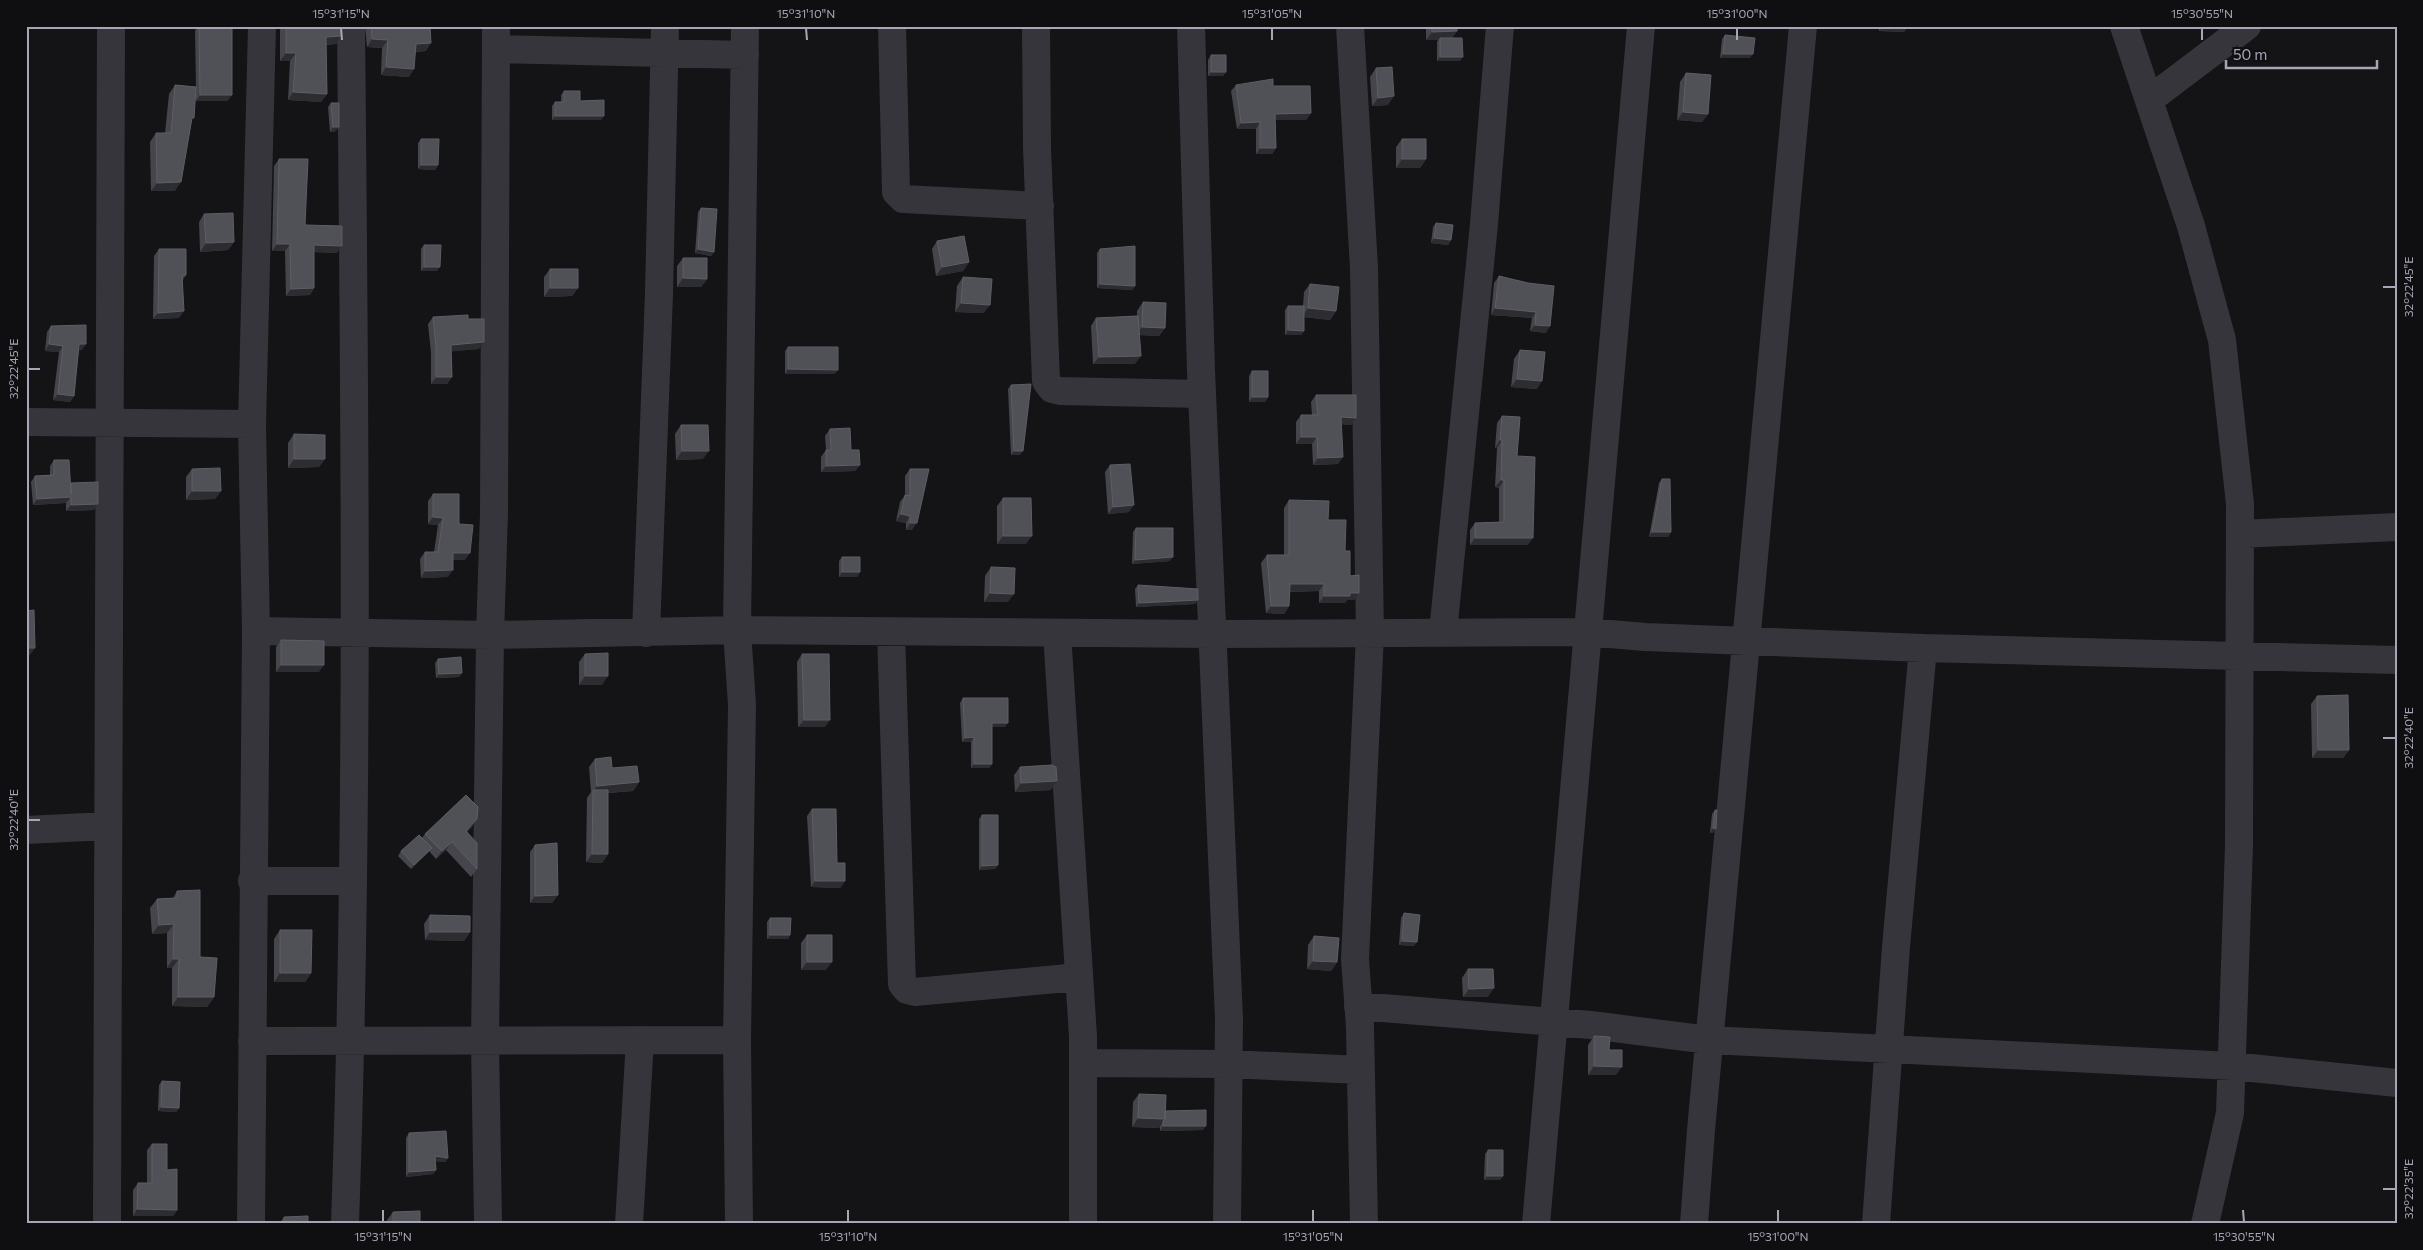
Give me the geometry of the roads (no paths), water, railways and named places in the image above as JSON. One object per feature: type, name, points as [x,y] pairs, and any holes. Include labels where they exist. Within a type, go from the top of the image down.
[{"type":"street","points":[[107,1224],[111,26]]},
{"type":"street","points":[[251,1224],[252,880],[256,631],[252,424],[262,26]]},
{"type":"street","points":[[345,1224],[350,1041],[356,632],[351,26]]},
{"type":"street","points":[[646,633],[660,294],[666,53],[665,26]]},
{"type":"street","points":[[739,1224],[737,1040],[742,705],[737,630],[745,26]]},
{"type":"street","points":[[892,26],[896,192],[899,196],[903,199],[1040,206]]},
{"type":"street","points":[[1036,26],[1046,381],[1052,389],[1202,394]]},
{"type":"street","points":[[1191,26],[1202,394],[1229,1018],[1227,1224]]},
{"type":"street","points":[[1350,26],[1364,268],[1370,634],[1355,959],[1361,1070],[1364,1224]]},
{"type":"street","points":[[1443,632],[1484,224],[1500,26]]},
{"type":"street","points":[[1536,1224],[1552,1022],[1641,26]]},
{"type":"street","points":[[1694,1224],[1745,641],[1803,26]]},
{"type":"street","points":[[2124,26],[2191,226],[2222,340],[2240,504],[2239,846],[2230,1112],[2205,1224]]},
{"type":"street","points":[[2149,100],[2247,26]]},
{"type":"street","points":[[488,1224],[485,1042],[490,635],[494,513],[496,37],[666,53],[745,56]]},
{"type":"street","points":[[26,422],[252,424]]},
{"type":"street","points":[[2240,534],[2397,527]]},
{"type":"street","points":[[256,631],[490,635],[737,630],[1212,634],[1587,632],[1645,637],[1923,648],[2397,660]]},
{"type":"street","points":[[891,632],[902,984],[907,990],[915,992],[1079,977]]},
{"type":"street","points":[[1058,633],[1083,1063],[1083,1224]]},
{"type":"street","points":[[1876,1224],[1888,1050],[1923,648]]},
{"type":"street","points":[[26,830],[107,826]]},
{"type":"street","points":[[252,880],[352,881]]},
{"type":"street","points":[[1358,1006],[1552,1022],[1709,1040],[2232,1066],[2397,1083]]},
{"type":"street","points":[[629,1224],[640,1040]]},
{"type":"street","points":[[252,1041],[737,1040]]},
{"type":"street","points":[[1083,1063],[1229,1064],[1361,1070]]}]
